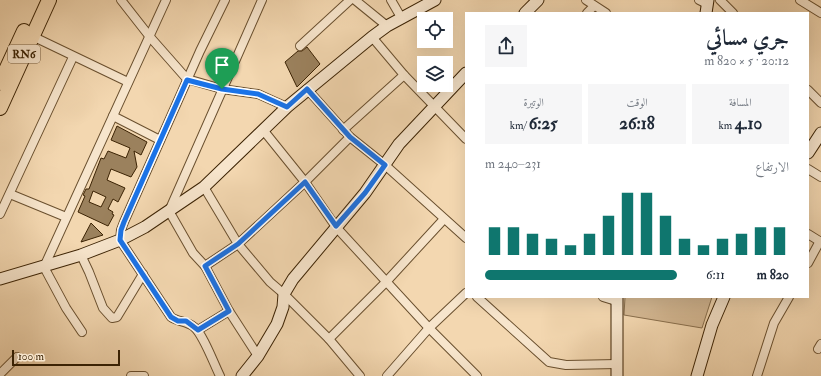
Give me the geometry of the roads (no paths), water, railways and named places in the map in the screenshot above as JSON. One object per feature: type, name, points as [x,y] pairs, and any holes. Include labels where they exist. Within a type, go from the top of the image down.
[{"type":"highway","name":"RN6","points":[[0,83],[38,0]]},
{"type":"highway","name":"RN6","points":[[0,108],[49,0]]},
{"type":"street","points":[[121,0],[187,80],[222,89],[258,94],[287,107]]},
{"type":"street","points":[[44,267],[166,0]]},
{"type":"street","points":[[220,376],[198,330],[186,321],[178,321],[171,317],[120,240],[124,222],[187,80],[225,0]]},
{"type":"street","points":[[169,211],[262,0]]},
{"type":"street","points":[[300,46],[350,0]]},
{"type":"street","points":[[355,0],[387,26]]},
{"type":"street","points":[[391,0],[402,19]]},
{"type":"street","points":[[0,279],[81,255],[120,240],[145,227],[204,187],[307,89],[372,37],[387,26],[435,0]]},
{"type":"street","points":[[526,12],[538,0]]},
{"type":"street","points":[[586,0],[604,12]]},
{"type":"street","points":[[720,0],[732,12]]},
{"type":"street","points":[[800,0],[809,10],[821,13]]},
{"type":"street","points":[[588,12],[594,6]]},
{"type":"street","points":[[32,36],[73,57],[128,82]]},
{"type":"street","points":[[372,37],[404,75],[465,138]]},
{"type":"street","points":[[0,214],[73,57]]},
{"type":"street","points":[[242,376],[258,356],[281,317],[284,294],[302,268],[365,193],[399,144],[465,74]]},
{"type":"street","points":[[344,130],[404,75]]},
{"type":"street","points":[[307,89],[350,137],[385,165],[465,237]]},
{"type":"street","points":[[809,91],[821,103]]},
{"type":"street","points":[[113,116],[160,140]]},
{"type":"street","points":[[264,131],[305,182],[336,226],[429,328],[477,376]]},
{"type":"street","points":[[809,150],[820,135]]},
{"type":"street","points":[[205,266],[238,244],[305,182],[350,137]]},
{"type":"street","points":[[809,170],[821,177]]},
{"type":"street","points":[[204,187],[238,244],[270,282],[329,339],[360,376]]},
{"type":"street","points":[[10,194],[66,217]]},
{"type":"street","points":[[169,211],[193,253],[205,266],[229,311],[258,356]]},
{"type":"street","points":[[329,339],[386,282],[444,219]]},
{"type":"street","points":[[809,235],[821,241],[809,261]]},
{"type":"street","points":[[81,255],[103,308],[112,318],[117,317],[143,274]]},
{"type":"street","points":[[44,267],[66,308],[82,332]]},
{"type":"street","points":[[387,376],[429,328],[465,294]]},
{"type":"street","points":[[478,298],[549,362],[566,365],[617,364]]},
{"type":"street","points":[[697,376],[712,325],[724,298]]},
{"type":"street","points":[[757,376],[774,323],[788,298]]},
{"type":"street","points":[[616,299],[617,376]]},
{"type":"street","points":[[198,330],[229,311]]},
{"type":"street","points":[[0,374],[17,357]]},
{"type":"street","points":[[131,376],[144,376]]}]
